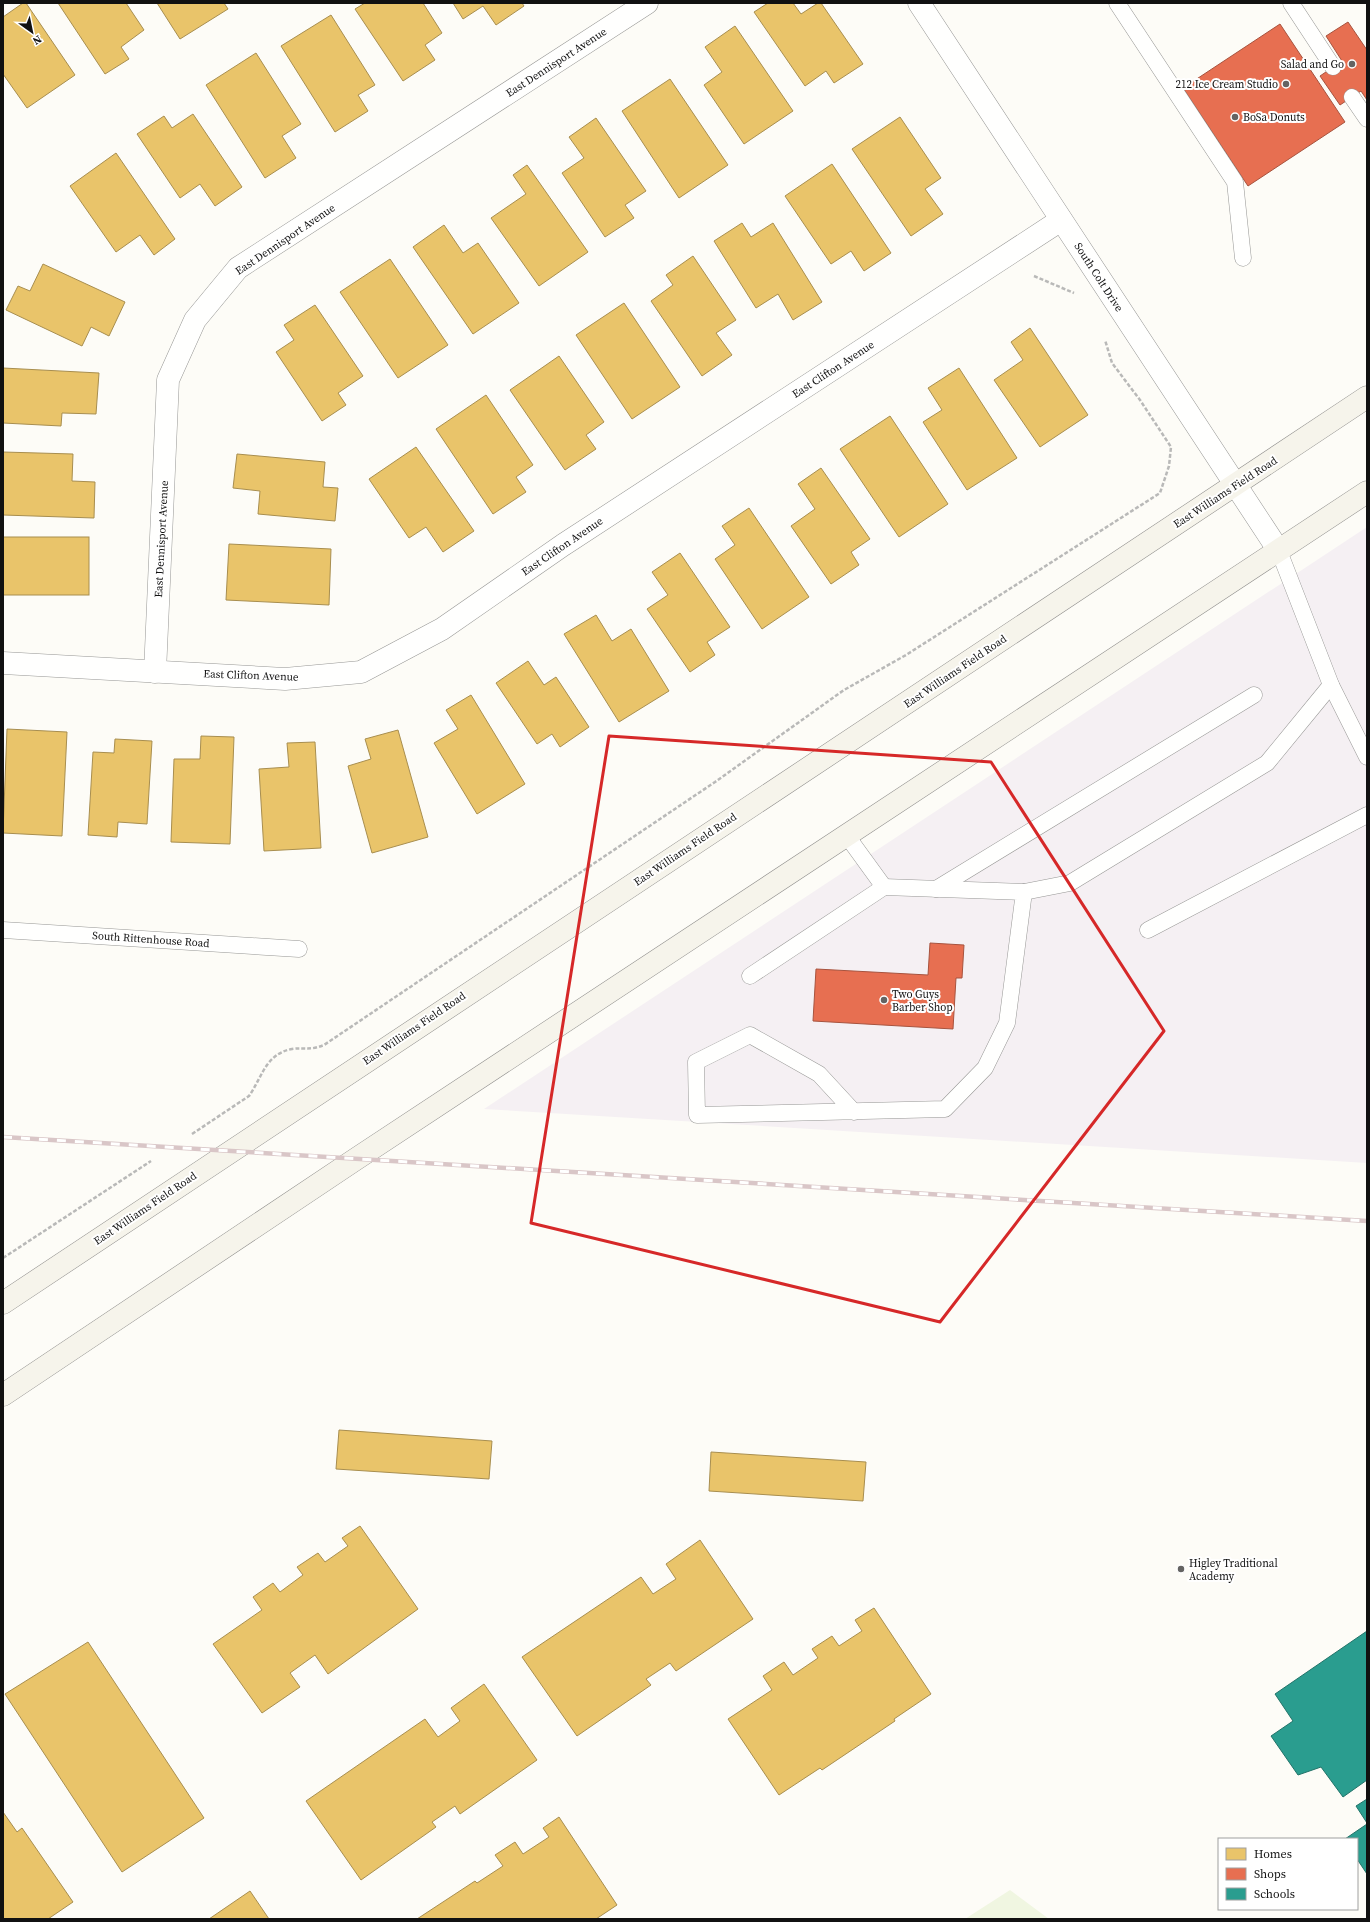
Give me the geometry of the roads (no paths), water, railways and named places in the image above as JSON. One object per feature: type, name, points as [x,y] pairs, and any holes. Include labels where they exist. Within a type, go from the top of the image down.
[{"type":"main road","name":"East Williams Field Road","points":[[3,1303],[1367,397]]},
{"type":"main road","points":[[3,1395],[356,1159],[1367,492]]},
{"type":"street","name":"East Dennisport Avenue","points":[[155,672],[168,380],[195,320],[238,268],[647,3]]},
{"type":"street","name":"South Colt Drive","points":[[919,3],[1234,485],[1279,551]]},
{"type":"street","name":"East Clifton Avenue","points":[[3,663],[285,679],[361,672],[442,629],[563,545],[1061,220]]},
{"type":"lane","points":[[1117,3],[1235,182],[1243,258]]},
{"type":"lane","points":[[1291,3],[1333,67]]},
{"type":"lane","points":[[1352,97],[1367,119]]},
{"type":"lane","points":[[1279,551],[1331,685],[1367,757]]},
{"type":"lane","points":[[750,976],[884,887],[1024,892],[1070,884],[1267,763],[1331,685]]},
{"type":"lane","points":[[936,889],[1254,695]]},
{"type":"lane","points":[[1148,930],[1367,815]]},
{"type":"lane","points":[[847,836],[884,887]]},
{"type":"lane","points":[[854,1112],[819,1074],[750,1035],[696,1062],[697,1115],[854,1112],[945,1109],[985,1068],[1008,1023],[1024,892]]},
{"type":"lane","name":"South Rittenhouse Road","points":[[3,930],[299,949]]},
{"type":"railway","points":[[3,1137],[1367,1221]]},
{"type":"place","name":"Salad and Go","points":[[1352,64]]},
{"type":"place","name":"212 Ice Cream Studio","points":[[1286,84]]},
{"type":"place","name":"BoSa Donuts","points":[[1235,117]]},
{"type":"place","name":"Two Guys Barber Shop","points":[[884,1000]]},
{"type":"place","name":"Higley Traditional Academy","points":[[1181,1569]]}]
